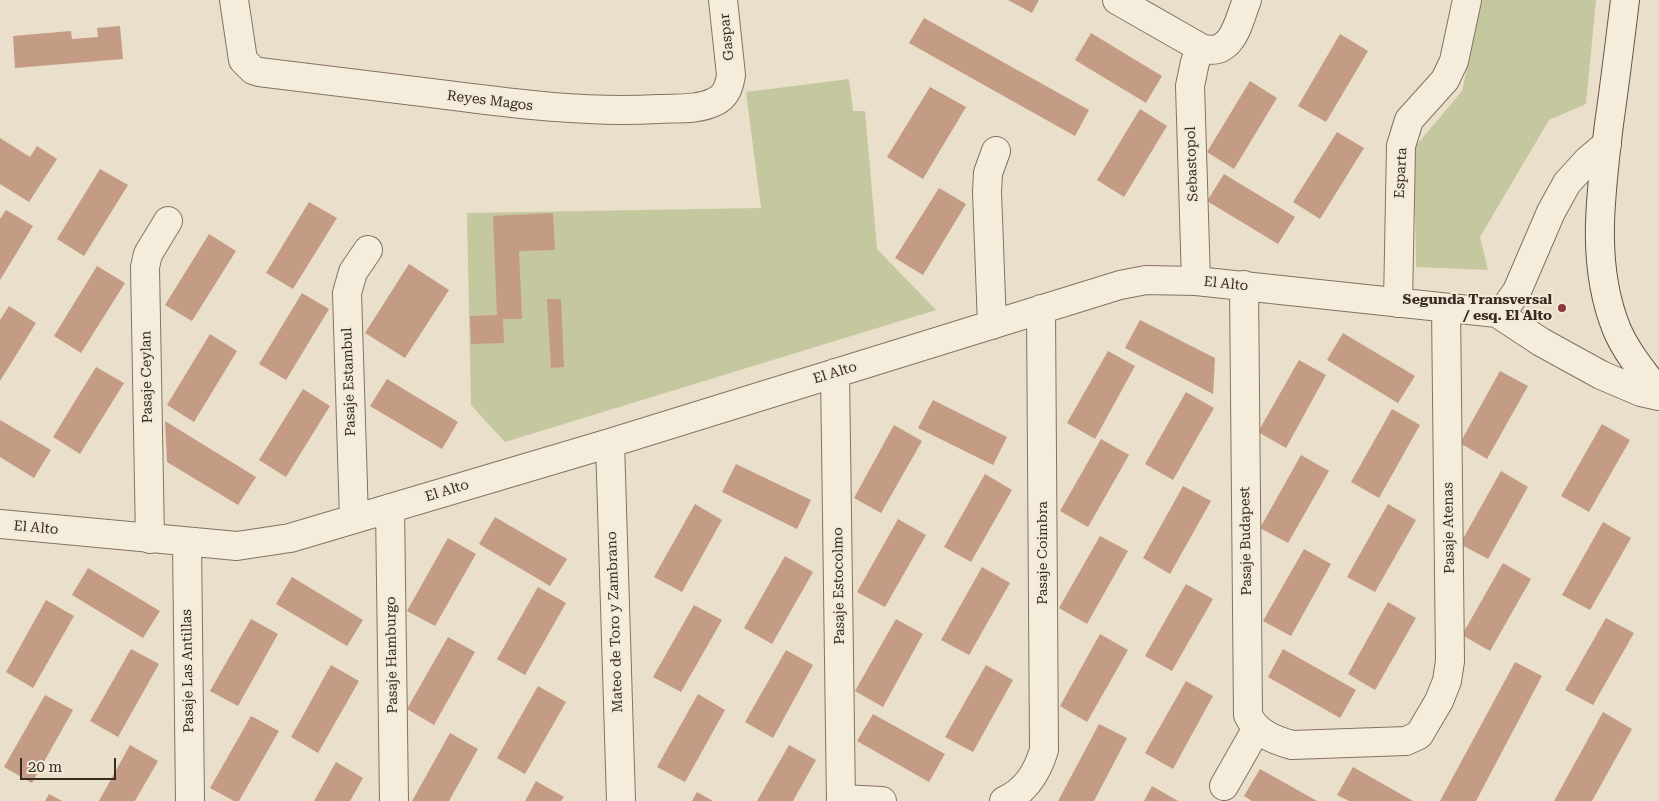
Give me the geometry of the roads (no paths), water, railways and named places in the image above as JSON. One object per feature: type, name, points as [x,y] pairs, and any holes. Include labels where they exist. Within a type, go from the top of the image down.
[{"type":"street","name":"Reyes Magos","points":[[234,0],[243,60],[252,70],[259,72],[537,106],[647,110],[705,106],[715,102],[724,96],[729,86],[731,75]]},
{"type":"street","name":"Gaspar","points":[[723,0],[731,75]]},
{"type":"street","points":[[1117,0],[1201,48],[1210,51],[1226,46],[1232,38],[1247,0]]},
{"type":"street","name":"Esparta","points":[[1398,303],[1401,146],[1409,120],[1446,80],[1454,60],[1466,0]]},
{"type":"street","points":[[1625,0],[1600,203],[1602,280],[1608,306],[1618,332],[1631,355],[1659,394]]},
{"type":"street","name":"Sebastopol","points":[[1196,281],[1190,86],[1195,62],[1201,48]]},
{"type":"street","points":[[1497,313],[1508,304],[1517,291],[1551,212],[1567,183],[1587,160],[1607,144]]},
{"type":"street","points":[[992,325],[987,192],[988,173],[996,151]]},
{"type":"street","name":"Pasaje Ceylan","points":[[150,539],[145,267],[148,254],[168,221]]},
{"type":"street","name":"Pasaje Estambul","points":[[354,519],[347,292],[353,272],[368,250]]},
{"type":"street","name":"El Alto","points":[[0,524],[237,546],[263,543],[318,531],[1120,285],[1146,280],[1196,281],[1244,285],[1497,313],[1542,342],[1601,375],[1641,392],[1659,394]]},
{"type":"street","name":"Pasaje Budapest","points":[[1244,285],[1248,710],[1250,720],[1257,728]]},
{"type":"street","name":"Pasaje Atenas","points":[[1257,728],[1267,736],[1292,745],[1406,741],[1415,739],[1423,730],[1444,691],[1450,661],[1446,308]]},
{"type":"street","name":"Pasaje Coimbra","points":[[1012,796],[1030,780],[1039,766],[1044,750],[1041,309]]},
{"type":"street","name":"Pasaje Estocolmo","points":[[836,373],[842,800],[882,801]]},
{"type":"street","name":"Mateo de Toro y Zambrano","points":[[610,442],[621,801]]},
{"type":"street","name":"Pasaje Hamburgo","points":[[390,508],[394,801]]},
{"type":"street","name":"Pasaje Las Antillas","points":[[187,542],[190,801]]},
{"type":"street","points":[[1224,786],[1257,728]]},
{"type":"place","name":"Segunda Transversal / esq. El Alto","points":[[1562,308]]}]
